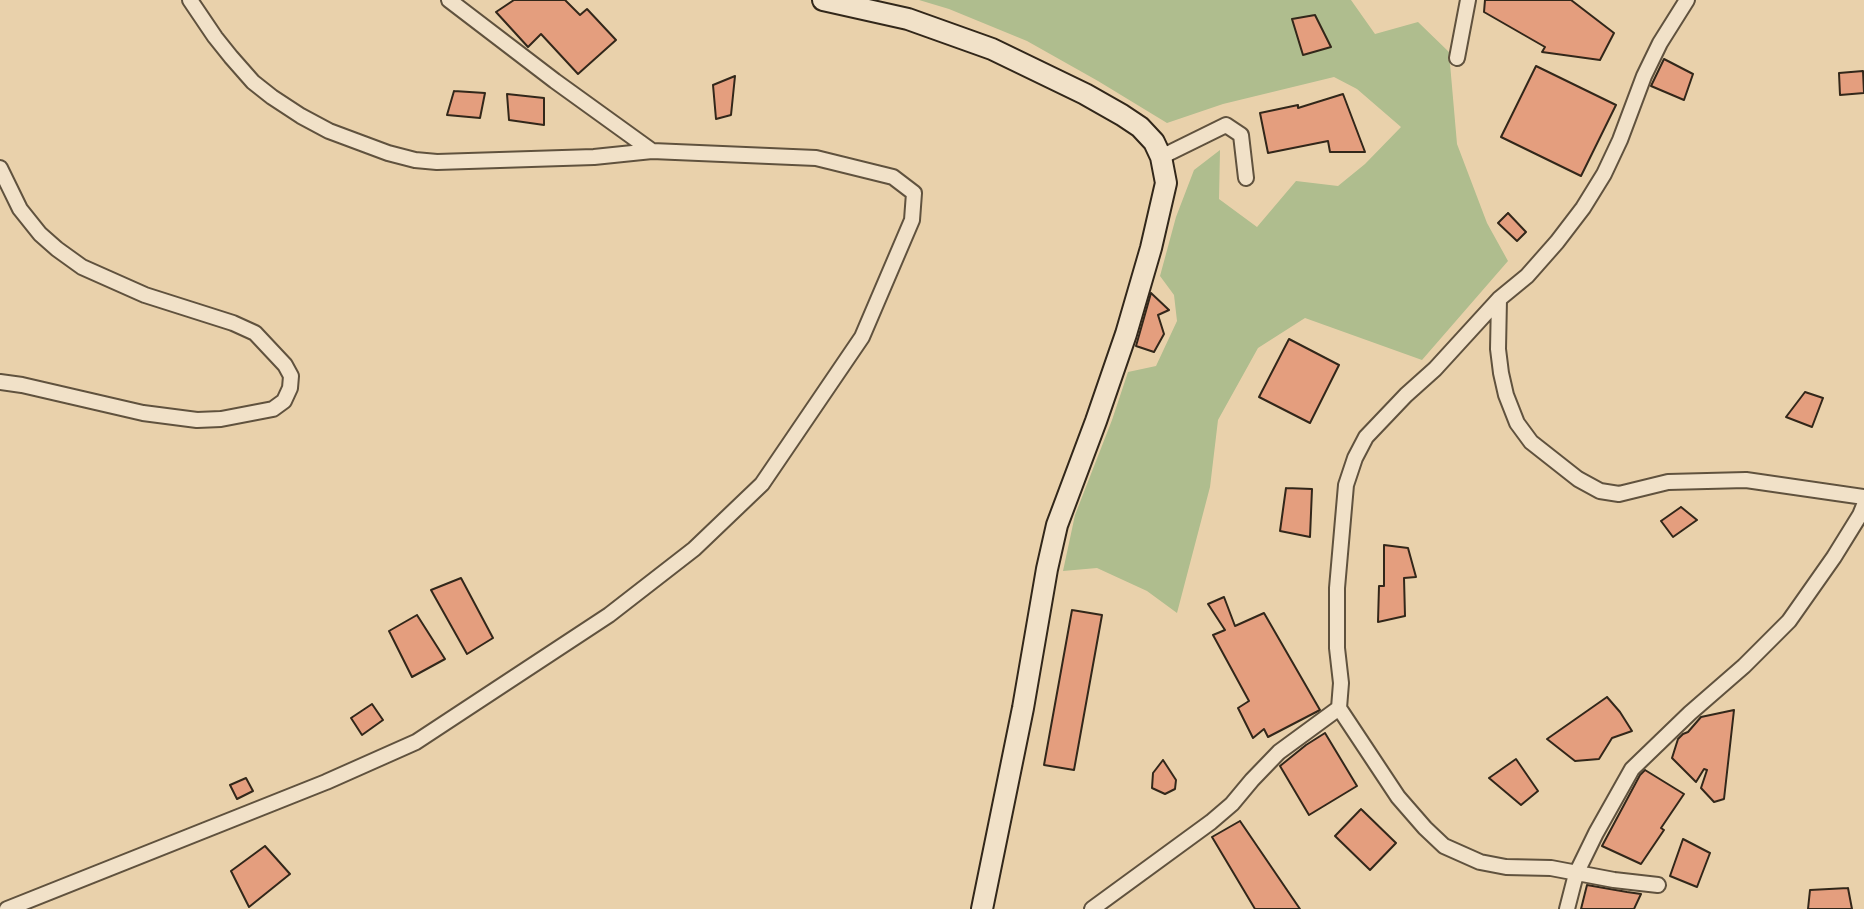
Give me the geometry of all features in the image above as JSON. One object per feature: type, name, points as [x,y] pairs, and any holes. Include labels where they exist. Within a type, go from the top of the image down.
[{"type":"main road","points":[[823,0],[908,19],[992,49],[1085,94],[1140,127],[1154,142],[1161,157],[1166,183],[1126,334],[1057,525],[982,909]]},
{"type":"street","points":[[7,909],[326,782],[416,742],[609,615],[694,549],[762,484],[862,337],[912,220],[914,193],[893,177],[816,158],[652,151],[594,157],[437,162],[388,153],[329,131],[272,97],[253,82],[231,57],[190,0]]},
{"type":"street","points":[[449,0],[652,151]]},
{"type":"street","points":[[1457,58],[1468,0]]},
{"type":"street","points":[[1658,885],[1551,868],[1506,867],[1480,862],[1444,846],[1398,797],[1339,708],[1341,683],[1337,648],[1337,588],[1346,485],[1366,437],[1435,369],[1499,299],[1527,276],[1583,208],[1620,140],[1660,43],[1687,0]]},
{"type":"street","points":[[1161,157],[1226,125],[1241,135],[1246,178]]},
{"type":"street","points":[[0,168],[4,183],[40,234],[82,267],[145,295],[255,333],[285,365],[291,376],[284,401],[273,409],[221,419],[197,420],[143,413],[0,382]]},
{"type":"street","points":[[1499,299],[1501,373],[1517,423],[1531,442],[1578,479],[1600,491],[1619,494],[1668,482],[1746,480],[1864,497]]},
{"type":"street","points":[[1567,909],[1576,874],[1632,769],[1789,621],[1834,557],[1864,505]]},
{"type":"street","points":[[1092,909],[1211,822],[1232,804],[1279,752],[1339,708]]},
{"type":"green space","points":[[919,0],[1351,0],[1375,34],[1418,22],[1449,52],[1457,144],[1487,223],[1508,261],[1422,360],[1305,318],[1258,348],[1218,420],[1210,487],[1177,613],[1147,591],[1097,568],[1063,571],[1075,515],[1128,372],[1156,366],[1177,321],[1174,295],[1160,276],[1176,217],[1194,170],[1220,150],[1219,199],[1257,227],[1296,181],[1338,186],[1401,127],[1357,89],[1334,77],[1223,104],[1167,123],[1027,41]]},
{"type":"building","points":[[514,0],[565,0],[580,15],[587,9],[616,40],[578,74],[541,34],[528,47],[496,12]]},
{"type":"building","points":[[1485,0],[1571,0],[1614,33],[1600,60],[1542,52],[1545,47],[1484,12]]},
{"type":"building","points":[[1315,15],[1331,47],[1303,55],[1292,19]]},
{"type":"building","points":[[1664,59],[1693,74],[1684,100],[1651,86]]},
{"type":"building","points":[[1536,66],[1616,105],[1581,176],[1501,137]]},
{"type":"building","points":[[1863,71],[1864,93],[1840,95],[1839,73]]},
{"type":"building","points":[[735,76],[731,115],[716,119],[713,85]]},
{"type":"building","points":[[454,91],[485,93],[480,118],[447,115]]},
{"type":"building","points":[[507,94],[544,98],[544,125],[509,120]]},
{"type":"building","points":[[1343,94],[1365,152],[1330,152],[1328,141],[1268,153],[1260,113],[1298,105],[1298,108]]},
{"type":"building","points":[[1508,213],[1526,232],[1517,241],[1498,223]]},
{"type":"building","points":[[1151,293],[1169,310],[1158,315],[1164,334],[1154,352],[1136,346]]},
{"type":"building","points":[[1289,339],[1339,365],[1310,423],[1259,397]]},
{"type":"building","points":[[1805,392],[1823,398],[1812,427],[1786,417]]},
{"type":"building","points":[[1286,488],[1312,489],[1310,537],[1280,531]]},
{"type":"building","points":[[1681,507],[1697,520],[1673,537],[1661,521]]},
{"type":"building","points":[[1384,545],[1408,548],[1416,577],[1404,578],[1405,616],[1378,622],[1379,586],[1384,586]]},
{"type":"building","points":[[461,578],[493,638],[467,654],[431,590]]},
{"type":"building","points":[[1224,597],[1235,626],[1264,613],[1320,710],[1268,737],[1264,729],[1253,738],[1238,708],[1249,701],[1213,635],[1225,630],[1208,604]]},
{"type":"building","points":[[1072,610],[1102,615],[1074,770],[1044,765]]},
{"type":"building","points":[[417,615],[445,659],[412,677],[389,631]]},
{"type":"building","points":[[1607,697],[1632,731],[1612,738],[1599,759],[1575,761],[1547,739]]},
{"type":"building","points":[[372,704],[383,720],[362,735],[351,718]]},
{"type":"building","points":[[1734,710],[1724,799],[1714,802],[1701,788],[1707,770],[1704,769],[1696,782],[1672,758],[1678,739],[1701,717]]},
{"type":"building","points":[[1325,733],[1357,786],[1309,815],[1280,766]]},
{"type":"building","points":[[1516,759],[1538,791],[1521,805],[1489,778]]},
{"type":"building","points":[[1163,760],[1176,780],[1175,789],[1165,794],[1152,788],[1153,773]]},
{"type":"building","points":[[1645,770],[1684,794],[1641,864],[1602,846]]},
{"type":"building","points":[[246,778],[253,791],[237,799],[230,785]]},
{"type":"building","points":[[1361,809],[1396,843],[1370,870],[1335,836]]},
{"type":"building","points":[[1240,821],[1300,909],[1255,909],[1212,837]]},
{"type":"building","points":[[1683,839],[1710,853],[1697,887],[1670,876]]},
{"type":"building","points":[[265,846],[290,874],[249,907],[231,871]]},
{"type":"building","points":[[1587,885],[1641,894],[1634,909],[1581,909]]},
{"type":"building","points":[[1848,888],[1852,909],[1808,909],[1810,890]]}]
